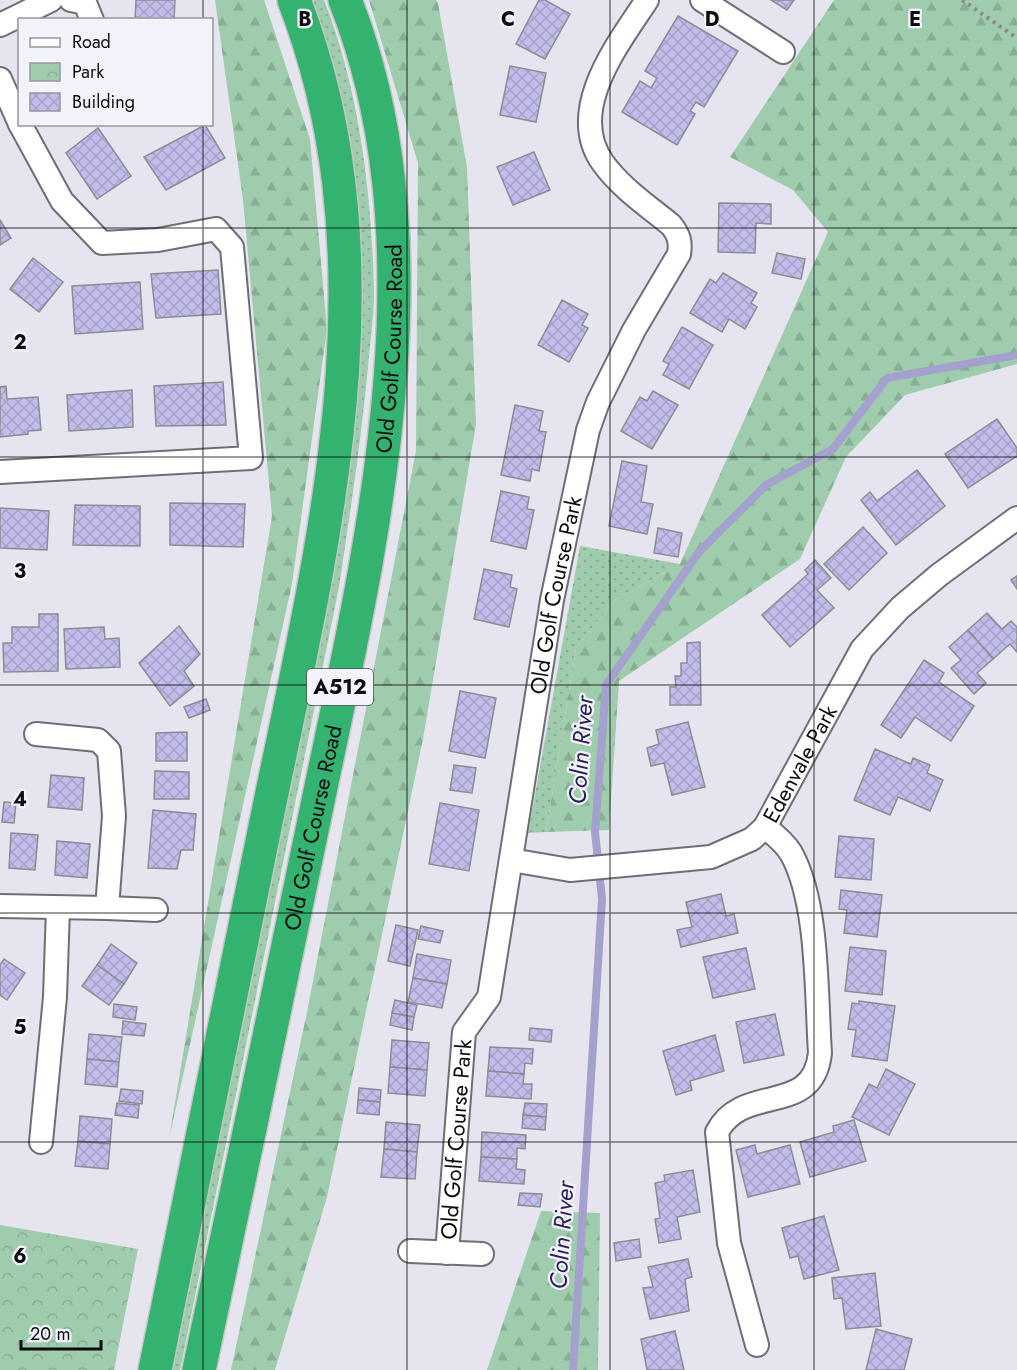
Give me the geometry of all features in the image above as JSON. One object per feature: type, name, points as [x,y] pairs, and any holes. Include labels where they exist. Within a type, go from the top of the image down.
[{"type":"highway","name":"Old Golf Course Road","points":[[155,1370],[291,697],[325,518],[342,405],[346,315],[338,161],[326,100],[294,0]]},
{"type":"highway","name":"Old Golf Course Road","points":[[199,1370],[334,721],[372,522],[388,411],[394,316],[393,222],[386,153],[373,89],[345,0]]},
{"type":"street","points":[[0,25],[51,0]]},
{"type":"street","points":[[71,0],[85,3],[92,18]]},
{"type":"street","name":"Old Golf Course Park","points":[[447,1253],[464,1032],[489,997],[552,600],[588,430],[603,392],[634,330],[679,254],[681,244],[678,234],[671,225],[615,178],[602,161],[591,126],[594,98],[607,62],[647,0]]},
{"type":"street","points":[[702,0],[783,52]]},
{"type":"street","points":[[0,79],[18,120]]},
{"type":"street","points":[[0,472],[251,459],[232,248],[216,229],[158,240],[102,243],[62,201],[21,126]]},
{"type":"street","name":"Edenvale Park","points":[[511,860],[561,869],[638,864],[711,857],[752,839],[765,827],[862,649],[915,595],[1017,518]]},
{"type":"street","points":[[36,734],[98,740],[109,751],[114,816],[107,908]]},
{"type":"street","points":[[757,1345],[729,1243],[717,1132],[730,1113],[745,1106],[793,1093],[812,1081],[819,1067],[820,1053],[810,915],[803,882],[790,852],[765,827]]},
{"type":"street","points":[[0,906],[156,910]]},
{"type":"street","points":[[41,1142],[55,997],[58,908]]},
{"type":"street","name":"Old Golf Course Park","points":[[411,1251],[482,1254]]},
{"type":"path","points":[[962,0],[1017,38]]},
{"type":"green space","points":[[215,0],[264,0],[310,139],[327,329],[292,584],[169,1139],[272,516],[243,200]]},
{"type":"green space","points":[[306,0],[324,0],[347,71],[355,107],[367,182],[373,257],[373,321],[355,477],[339,587],[180,1370],[163,1370],[346,436]]},
{"type":"green space","points":[[369,0],[436,0],[438,3],[467,167],[476,424],[423,739],[327,1197],[275,1370],[231,1370],[307,1012],[416,451],[418,163]]},
{"type":"green space","points":[[834,0],[1017,0],[1017,364],[905,395],[846,457],[800,559],[619,681],[609,830],[546,832],[576,648],[615,600],[680,564],[828,232],[793,190],[730,157]]},
{"type":"green space","points":[[580,546],[680,564],[615,600],[576,648],[546,832],[528,833]]},
{"type":"green space","points":[[541,1211],[600,1213],[598,1370],[487,1370]]},
{"type":"green space","points":[[0,1225],[138,1249],[114,1370],[0,1370]]},
{"type":"building","points":[[136,0],[175,0],[174,18],[135,18]]},
{"type":"building","points":[[539,0],[545,0],[570,14],[545,59],[516,44]]},
{"type":"building","points":[[771,0],[794,0],[787,10]]},
{"type":"building","points":[[678,16],[738,51],[704,107],[696,102],[690,111],[695,114],[677,145],[622,112],[640,81],[651,88],[657,78],[645,71]]},
{"type":"building","points":[[510,66],[546,73],[536,122],[500,115]]},
{"type":"building","points":[[206,126],[225,158],[166,190],[144,157]]},
{"type":"building","points":[[98,128],[131,176],[97,199],[66,153]]},
{"type":"building","points":[[534,152],[550,190],[513,205],[497,167]]},
{"type":"building","points":[[719,203],[771,204],[771,224],[756,223],[755,253],[718,252]]},
{"type":"building","points":[[0,220],[11,238],[0,245]]},
{"type":"building","points":[[777,253],[805,259],[801,279],[772,273]]},
{"type":"building","points":[[33,258],[63,282],[39,312],[10,289]]},
{"type":"building","points":[[218,270],[221,314],[156,318],[151,274]]},
{"type":"building","points":[[723,273],[757,293],[751,303],[757,307],[745,329],[729,319],[722,332],[690,313],[710,279],[716,283]]},
{"type":"building","points":[[140,282],[143,329],[75,334],[72,286]]},
{"type":"building","points":[[562,300],[588,314],[582,325],[588,328],[569,362],[538,345]]},
{"type":"building","points":[[682,327],[713,345],[689,389],[663,375],[669,364],[663,361]]},
{"type":"building","points":[[223,382],[226,425],[156,426],[154,386]]},
{"type":"building","points":[[6,386],[7,399],[38,397],[41,430],[0,437],[0,387]]},
{"type":"building","points":[[132,390],[133,427],[69,431],[67,395]]},
{"type":"building","points":[[653,391],[678,405],[652,449],[621,431],[640,397],[647,401]]},
{"type":"building","points":[[515,405],[543,411],[539,431],[546,432],[539,471],[532,469],[530,481],[501,475]]},
{"type":"building","points":[[997,419],[1017,448],[1017,456],[968,488],[945,454]]},
{"type":"building","points":[[622,461],[647,466],[641,502],[653,504],[647,534],[609,526]]},
{"type":"building","points":[[917,470],[945,506],[896,545],[861,500],[870,492],[877,501]]},
{"type":"building","points":[[501,491],[529,497],[527,509],[534,510],[526,549],[491,541]]},
{"type":"building","points":[[170,503],[245,504],[243,547],[170,545]]},
{"type":"building","points":[[75,505],[140,506],[140,546],[73,545]]},
{"type":"building","points":[[0,508],[49,511],[47,550],[0,548]]},
{"type":"building","points":[[863,527],[887,553],[849,590],[824,564]]},
{"type":"building","points":[[658,528],[682,533],[678,557],[654,553]]},
{"type":"building","points":[[815,560],[831,578],[817,590],[834,608],[790,647],[762,615],[808,574],[805,570]]},
{"type":"building","points":[[484,569],[512,575],[510,587],[517,589],[509,627],[474,619]]},
{"type":"building","points":[[1017,576],[1017,589],[1011,580]]},
{"type":"building","points":[[987,613],[1002,629],[1011,621],[1017,627],[1017,652],[1010,644],[993,659],[968,630]]},
{"type":"building","points":[[39,614],[58,614],[58,671],[4,672],[3,643],[12,643],[12,627],[39,627]]},
{"type":"building","points":[[179,626],[200,654],[184,671],[194,686],[170,706],[139,663]]},
{"type":"building","points":[[104,627],[105,639],[119,638],[120,667],[66,669],[64,629]]},
{"type":"building","points":[[968,630],[993,659],[977,673],[986,683],[974,694],[951,668],[961,660],[949,647]]},
{"type":"building","points":[[700,642],[701,705],[670,705],[670,687],[676,687],[675,676],[681,676],[681,663],[687,663],[687,643]]},
{"type":"building","points":[[924,660],[944,673],[939,682],[974,706],[951,741],[915,717],[901,738],[881,725]]},
{"type":"building","points":[[460,691],[496,698],[485,758],[449,751]]},
{"type":"building","points":[[206,699],[210,710],[189,718],[184,707]]},
{"type":"building","points":[[688,722],[705,787],[672,795],[664,763],[651,766],[647,748],[659,744],[656,730]]},
{"type":"building","points":[[187,732],[187,761],[156,761],[156,733]]},
{"type":"building","points":[[875,749],[911,764],[913,758],[930,765],[927,773],[943,780],[930,811],[898,797],[890,815],[854,800]]},
{"type":"building","points":[[454,765],[476,768],[472,793],[450,790]]},
{"type":"building","points":[[155,771],[189,772],[189,799],[154,799]]},
{"type":"building","points":[[51,775],[84,778],[82,810],[48,807]]},
{"type":"building","points":[[4,802],[16,803],[14,823],[2,822]]},
{"type":"building","points":[[440,803],[479,810],[469,871],[429,864]]},
{"type":"building","points":[[153,810],[196,814],[193,850],[181,850],[177,869],[148,868]]},
{"type":"building","points":[[11,833],[38,835],[35,870],[9,868]]},
{"type":"building","points":[[839,836],[874,839],[871,880],[835,877]]},
{"type":"building","points":[[57,841],[90,844],[87,878],[55,875]]},
{"type":"building","points":[[841,890],[882,895],[877,937],[844,933],[847,910],[839,909]]},
{"type":"building","points":[[721,894],[726,916],[734,914],[738,933],[681,947],[677,930],[692,927],[686,902]]},
{"type":"building","points":[[396,925],[418,930],[410,966],[388,961]]},
{"type":"building","points":[[421,926],[443,931],[440,943],[418,939]]},
{"type":"building","points":[[111,944],[137,963],[124,984],[97,965]]},
{"type":"building","points":[[850,947],[886,951],[882,995],[845,991]]},
{"type":"building","points":[[746,948],[755,989],[713,998],[703,957]]},
{"type":"building","points":[[417,954],[451,960],[447,984],[413,978]]},
{"type":"building","points":[[4,959],[25,973],[7,1000],[0,995],[0,965]]},
{"type":"building","points":[[97,965],[124,984],[109,1005],[82,986]]},
{"type":"building","points":[[413,978],[447,984],[442,1008],[408,1002]]},
{"type":"building","points":[[395,1000],[417,1005],[414,1017],[392,1013]]},
{"type":"building","points":[[859,1001],[895,1006],[887,1061],[852,1056],[856,1030],[848,1029],[852,1003],[859,1004]]},
{"type":"building","points":[[114,1004],[137,1007],[135,1020],[113,1017]]},
{"type":"building","points":[[392,1013],[414,1017],[412,1030],[390,1025]]},
{"type":"building","points":[[775,1014],[784,1055],[744,1063],[736,1022]]},
{"type":"building","points":[[123,1021],[146,1024],[144,1036],[122,1034]]},
{"type":"building","points":[[530,1028],[552,1030],[551,1042],[529,1040]]},
{"type":"building","points":[[89,1034],[122,1037],[119,1062],[87,1059]]},
{"type":"building","points":[[715,1035],[724,1071],[690,1081],[692,1090],[676,1095],[663,1051]]},
{"type":"building","points":[[392,1040],[429,1043],[427,1070],[390,1067]]},
{"type":"building","points":[[490,1047],[533,1049],[532,1064],[525,1063],[524,1074],[488,1071]]},
{"type":"building","points":[[87,1059],[119,1062],[117,1087],[85,1084]]},
{"type":"building","points":[[390,1067],[427,1070],[425,1096],[388,1093]]},
{"type":"building","points":[[886,1069],[915,1084],[889,1135],[852,1117],[869,1084],[877,1088]]},
{"type":"building","points":[[488,1071],[524,1074],[523,1084],[532,1084],[531,1099],[486,1096]]},
{"type":"building","points":[[359,1088],[381,1090],[380,1102],[358,1100]]},
{"type":"building","points":[[121,1089],[143,1091],[142,1104],[119,1101]]},
{"type":"building","points":[[358,1100],[380,1102],[379,1115],[357,1113]]},
{"type":"building","points":[[117,1103],[139,1105],[138,1118],[115,1115]]},
{"type":"building","points":[[525,1103],[547,1104],[546,1117],[523,1115]]},
{"type":"building","points":[[523,1115],[546,1117],[545,1130],[522,1128]]},
{"type":"building","points":[[80,1116],[112,1119],[110,1144],[78,1141]]},
{"type":"building","points":[[854,1120],[866,1161],[810,1177],[800,1142],[834,1132],[833,1126]]},
{"type":"building","points":[[386,1122],[420,1125],[417,1152],[384,1149]]},
{"type":"building","points":[[482,1132],[526,1135],[525,1149],[517,1148],[517,1159],[481,1157]]},
{"type":"building","points":[[78,1141],[110,1144],[108,1169],[75,1166]]},
{"type":"building","points":[[755,1145],[757,1154],[790,1145],[800,1184],[748,1197],[736,1150]]},
{"type":"building","points":[[384,1149],[417,1152],[415,1179],[381,1177]]},
{"type":"building","points":[[481,1157],[517,1159],[516,1169],[525,1170],[524,1184],[479,1181]]},
{"type":"building","points":[[693,1170],[700,1212],[677,1217],[681,1239],[659,1243],[655,1219],[660,1218],[655,1183],[665,1181],[664,1175]]},
{"type":"building","points":[[520,1193],[542,1194],[540,1207],[518,1205]]},
{"type":"building","points":[[824,1216],[839,1270],[804,1279],[798,1256],[790,1258],[782,1228]]},
{"type":"building","points":[[639,1239],[641,1257],[616,1261],[614,1243]]},
{"type":"building","points":[[688,1259],[692,1277],[685,1279],[689,1311],[650,1319],[643,1288],[653,1287],[648,1267]]},
{"type":"building","points":[[875,1273],[881,1326],[846,1329],[842,1298],[834,1299],[832,1278]]},
{"type":"building","points":[[876,1329],[912,1339],[904,1370],[866,1370]]},
{"type":"building","points":[[675,1331],[684,1370],[647,1370],[641,1339]]},
{"type":"waterway","name":"Colin River","points":[[573,1370],[602,899],[595,832],[606,685],[699,552],[766,485],[833,449],[887,378],[1017,355]]}]
